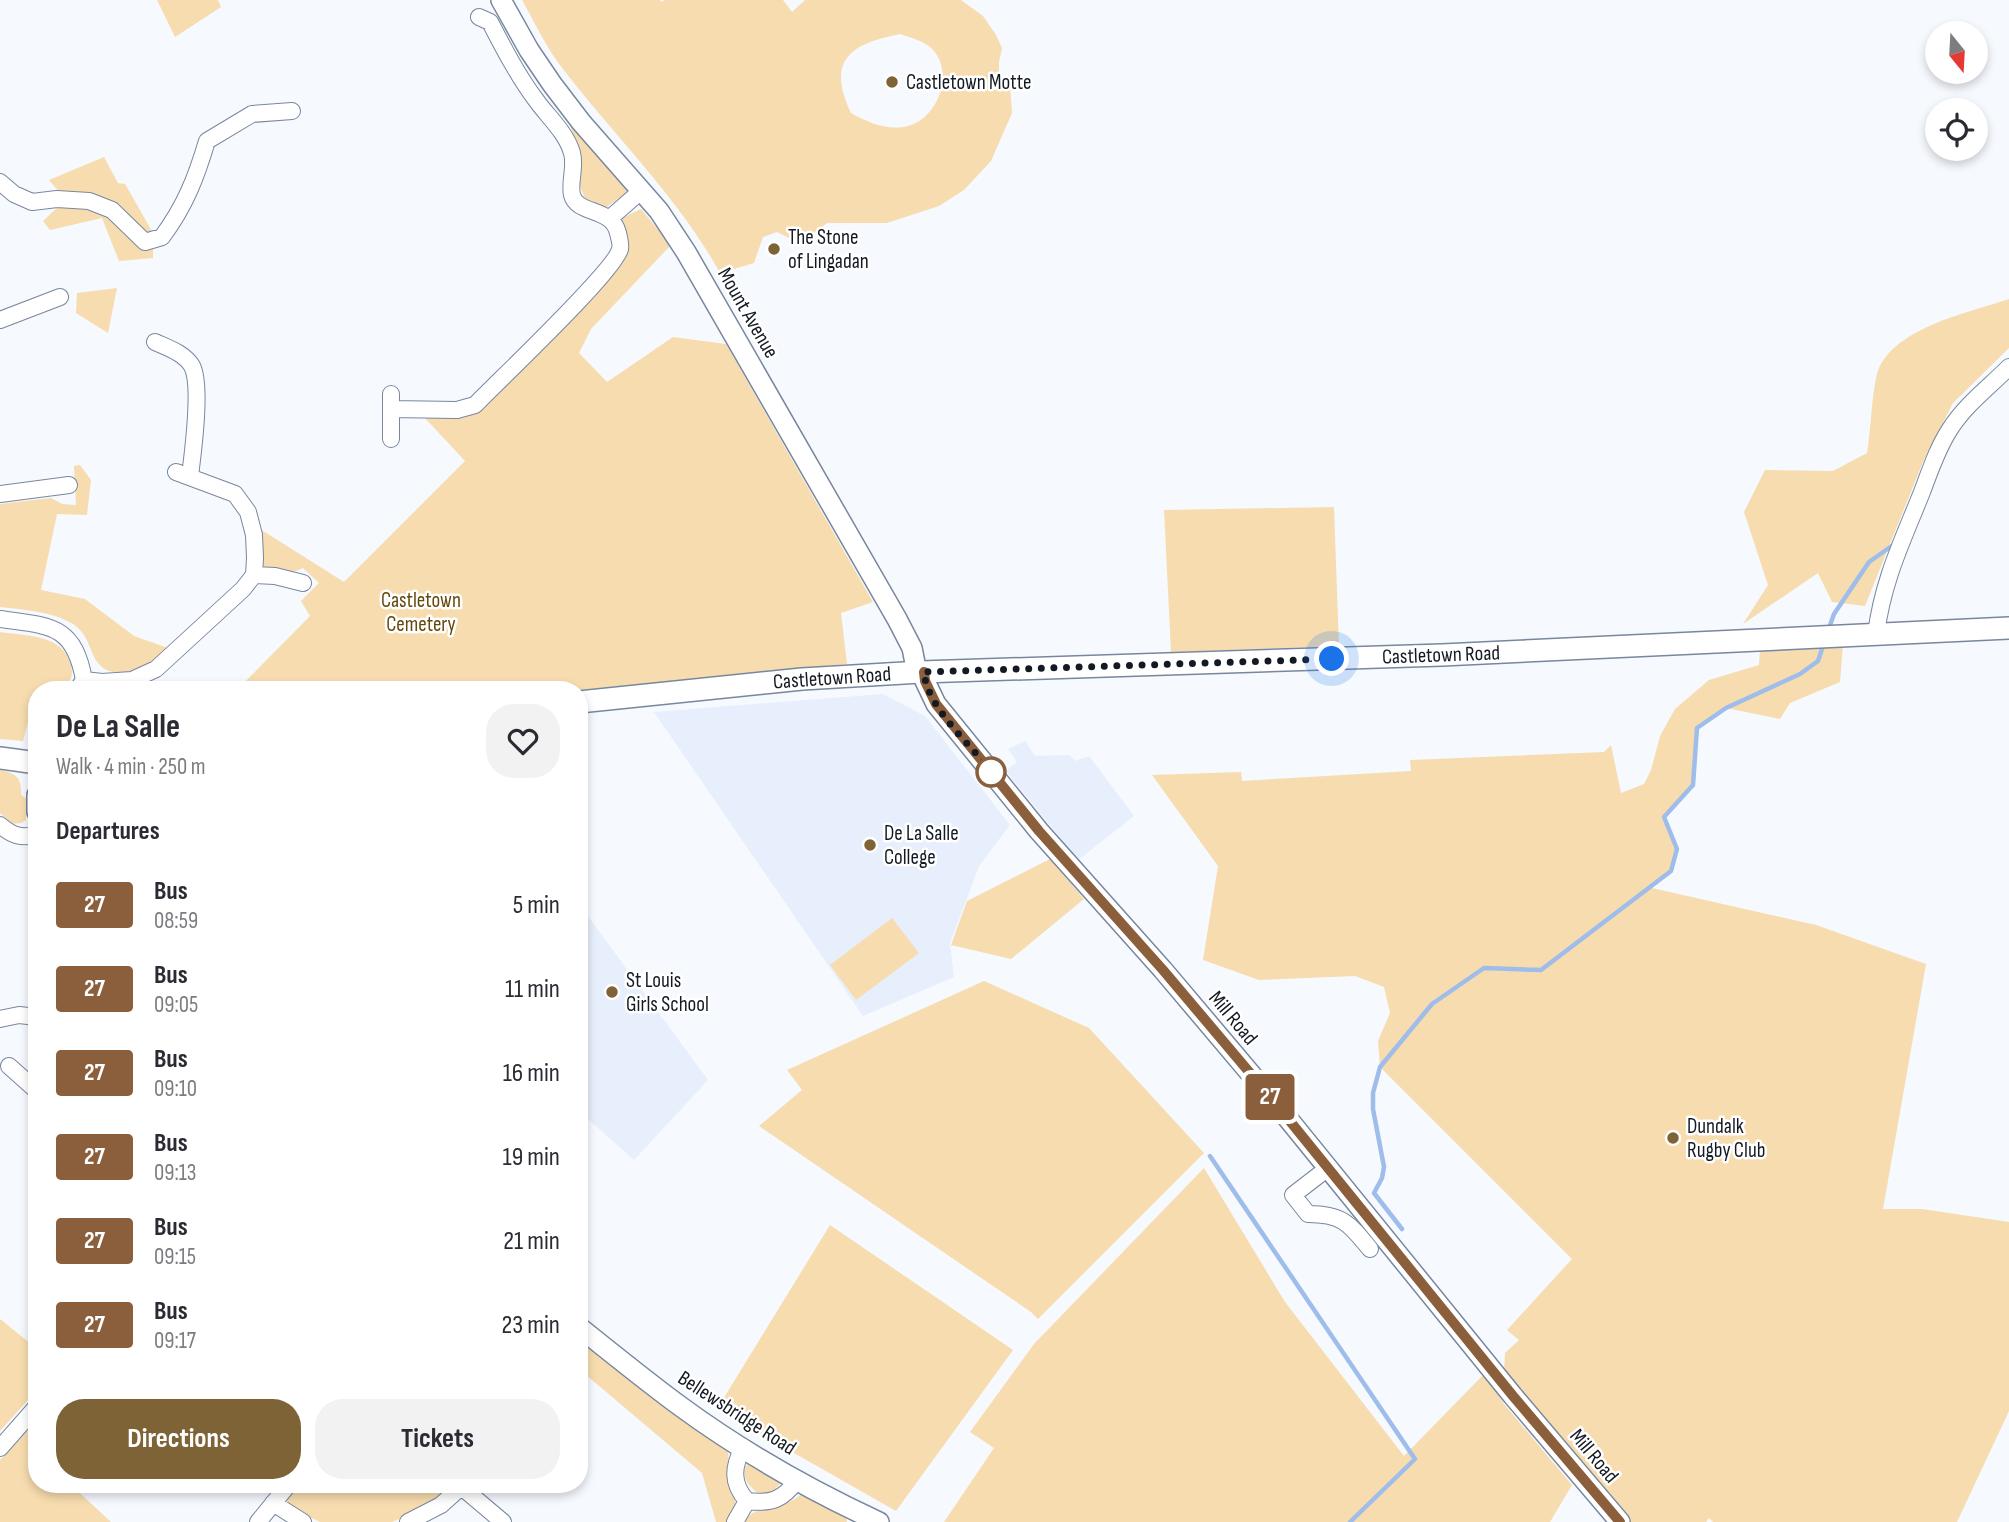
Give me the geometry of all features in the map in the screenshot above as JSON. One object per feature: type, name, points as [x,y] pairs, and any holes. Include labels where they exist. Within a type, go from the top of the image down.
[{"type":"main road","name":"Castletown Road","points":[[588,701],[802,679],[920,672],[1442,655],[2009,628]]},
{"type":"main road","points":[[0,758],[28,762]]},
{"type":"street","name":"Mount Avenue","points":[[502,0],[529,50],[552,84],[581,122],[659,211],[686,252],[852,538],[912,649],[920,672]]},
{"type":"street","points":[[391,439],[391,401],[457,410],[475,405],[607,269],[620,250],[618,231],[610,218],[579,206],[572,195],[572,152],[560,130],[508,58],[491,22],[479,17]]},
{"type":"street","points":[[0,181],[14,194],[32,202],[57,199],[89,201],[112,210],[145,242],[162,237],[181,212],[207,141],[252,114],[292,111]]},
{"type":"street","points":[[610,218],[641,191]]},
{"type":"street","points":[[0,320],[60,297]]},
{"type":"street","points":[[117,681],[132,680],[156,669],[243,589],[254,575],[254,535],[248,512],[235,494],[183,474],[196,388],[192,366],[180,353],[155,342]]},
{"type":"street","points":[[1876,634],[1879,608],[1890,567],[1937,452],[1969,405],[2009,367]]},
{"type":"street","points":[[0,494],[69,485]]},
{"type":"street","points":[[254,575],[275,576],[303,583]]},
{"type":"street","points":[[0,619],[54,628],[68,637],[80,656],[81,681]]},
{"type":"street","name":"Mill Road","points":[[920,672],[936,704],[1039,831],[1163,970],[1620,1522]]},
{"type":"street","points":[[0,825],[12,835],[28,837]]},
{"type":"street","points":[[0,1019],[28,1016]]},
{"type":"street","points":[[9,1066],[28,1083]]},
{"type":"street","points":[[1328,1168],[1293,1195],[1307,1214],[1335,1216],[1349,1223],[1370,1249]]},
{"type":"street","name":"Bellewsbridge Road","points":[[588,1334],[682,1408],[858,1518],[879,1522]]},
{"type":"street","points":[[0,1448],[28,1416]]},
{"type":"street","points":[[743,1447],[736,1461],[734,1475],[739,1492],[747,1501],[765,1503],[779,1498],[790,1490],[797,1479]]},
{"type":"street","points":[[258,1522],[282,1493]]},
{"type":"street","points":[[408,1522],[441,1505],[452,1493]]},
{"type":"street","points":[[469,1493],[503,1522]]},
{"type":"street","points":[[735,1522],[747,1501]]},
{"type":"street","points":[[274,1503],[303,1522]]},
{"type":"shaded area","name":"De La Salle College","points":[[883,694],[925,716],[1010,825],[979,866],[950,943],[954,977],[863,1016],[654,712]]},
{"type":"shaded area","points":[[1025,741],[1035,756],[1070,755],[1075,761],[1089,756],[1134,816],[1078,860],[1006,771],[1017,762],[1008,749]]},
{"type":"shaded area","name":"St Louis Girls School","points":[[588,916],[708,1080],[634,1160],[588,1119]]},
{"type":"green space","points":[[157,0],[218,0],[221,7],[175,37]]},
{"type":"green space","points":[[522,0],[783,0],[792,12],[805,0],[961,0],[983,16],[1002,48],[999,76],[1010,86],[1012,113],[991,161],[964,190],[939,206],[887,223],[827,223],[814,233],[791,239],[777,232],[763,237],[754,263],[720,273],[704,245],[666,193],[557,61]],"holes":[[[900,34],[918,40],[934,51],[940,61],[942,83],[934,106],[918,122],[900,127],[878,125],[851,113],[841,80],[842,67],[847,57],[856,49]]]},
{"type":"green space","points":[[569,121],[628,192],[605,208],[586,201],[580,186],[581,160]]},
{"type":"green space","points":[[104,157],[118,183],[125,184],[153,233],[153,258],[119,261],[102,218],[50,230],[43,221],[59,206],[61,194],[49,180]]},
{"type":"green space","name":"Castletown Cemetery","points":[[641,209],[671,245],[591,329],[579,353],[607,382],[673,337],[726,344],[873,602],[841,613],[847,664],[588,689],[588,681],[246,681],[310,616],[301,601],[319,583],[303,568],[282,572],[262,565],[260,529],[344,582],[465,461],[424,417],[464,416],[612,273],[622,218]]},
{"type":"green space","points":[[117,288],[108,333],[76,313],[77,293]]},
{"type":"green space","points":[[2009,299],[2009,348],[1953,403],[1923,462],[1865,606],[1832,602],[1818,573],[1743,624],[1768,585],[1744,512],[1765,470],[1833,471],[1867,453],[1877,375],[1889,354],[1902,341],[1918,331]]},
{"type":"green space","points":[[80,465],[91,480],[87,515],[57,514],[41,590],[85,599],[134,636],[168,648],[144,669],[116,672],[104,669],[96,660],[83,633],[73,624],[56,616],[0,607],[0,504],[51,498],[62,504],[76,505],[74,466]]},
{"type":"green space","points":[[1334,507],[1339,646],[1171,652],[1164,510]]},
{"type":"green space","points":[[0,632],[32,636],[52,642],[67,655],[71,665],[71,679],[28,681],[28,722],[23,741],[0,739]]},
{"type":"green space","name":"Dundalk Rugby Club","points":[[1843,644],[1840,682],[1790,703],[1780,719],[1726,708],[1698,728],[1693,785],[1664,817],[1675,848],[1674,863],[1652,888],[1816,925],[1926,964],[1883,1209],[1922,1209],[2009,1222],[2009,1411],[1957,1522],[1713,1522],[1709,1518],[1706,1522],[1629,1522],[1504,1374],[1505,1353],[1519,1340],[1507,1330],[1572,1259],[1380,1067],[1378,1041],[1390,1013],[1384,987],[1355,976],[1259,980],[1203,960],[1218,866],[1152,775],[1241,772],[1242,781],[1411,771],[1410,760],[1604,752],[1611,745],[1621,793],[1644,784],[1651,770],[1660,736],[1675,709],[1709,680],[1759,665],[1760,649]]},
{"type":"green space","points":[[0,770],[17,778],[21,785],[21,795],[27,799],[26,820],[21,823],[13,824],[0,813]]},
{"type":"green space","points":[[1050,859],[1084,899],[1011,959],[951,945],[967,901]]},
{"type":"green space","points":[[892,918],[919,953],[856,1000],[830,965]]},
{"type":"green space","points":[[984,981],[1089,1028],[1204,1153],[1038,1319],[759,1126],[802,1090],[787,1070]]},
{"type":"green space","points":[[1204,1168],[1285,1302],[1404,1456],[1484,1374],[1504,1404],[1572,1485],[1550,1522],[944,1522],[994,1448],[970,1432],[1034,1344]]},
{"type":"green space","points":[[830,1225],[1013,1350],[896,1511],[717,1409]]},
{"type":"green space","points":[[0,1319],[28,1342],[28,1400],[0,1431]]},
{"type":"green space","points":[[588,1342],[728,1446],[729,1474],[736,1506],[730,1522],[716,1522],[702,1473],[588,1377]]},
{"type":"green space","points":[[28,1430],[28,1493],[80,1493],[111,1522],[0,1522],[0,1460]]},
{"type":"green space","points":[[753,1461],[784,1479],[772,1493],[759,1494],[747,1482],[746,1465]]},
{"type":"green space","points":[[805,1492],[845,1514],[847,1522],[744,1522],[752,1513],[780,1506]]},
{"type":"green space","points":[[292,1493],[445,1493],[420,1510],[392,1522],[320,1522],[288,1506],[287,1499]]},
{"type":"waterway","points":[[1828,631],[1834,614],[1869,562],[1896,543]]},
{"type":"waterway","points":[[1402,1229],[1374,1193],[1384,1167],[1373,1109],[1373,1093],[1380,1067],[1432,1004],[1484,968],[1541,970],[1671,871],[1677,849],[1664,817],[1693,785],[1697,728],[1726,708],[1800,674],[1818,661],[1824,643]]},
{"type":"waterway","points":[[1210,1156],[1415,1459],[1350,1522]]},
{"type":"bus line","name":"27","points":[[924,672],[929,693],[936,704],[1039,831],[1163,970],[1272,1099],[1513,1396],[1620,1522]]},
{"type":"place","name":"Castletown Motte","points":[[892,82]]},
{"type":"place","name":"The Stone of Lingadan","points":[[774,249]]},
{"type":"place","name":"De La Salle College","points":[[870,845]]},
{"type":"place","name":"St Louis Girls School","points":[[612,992]]},
{"type":"place","name":"Dundalk Rugby Club","points":[[1673,1138]]},
{"type":"route","points":[[991,772],[936,704],[929,693],[924,672],[1332,659]]}]
